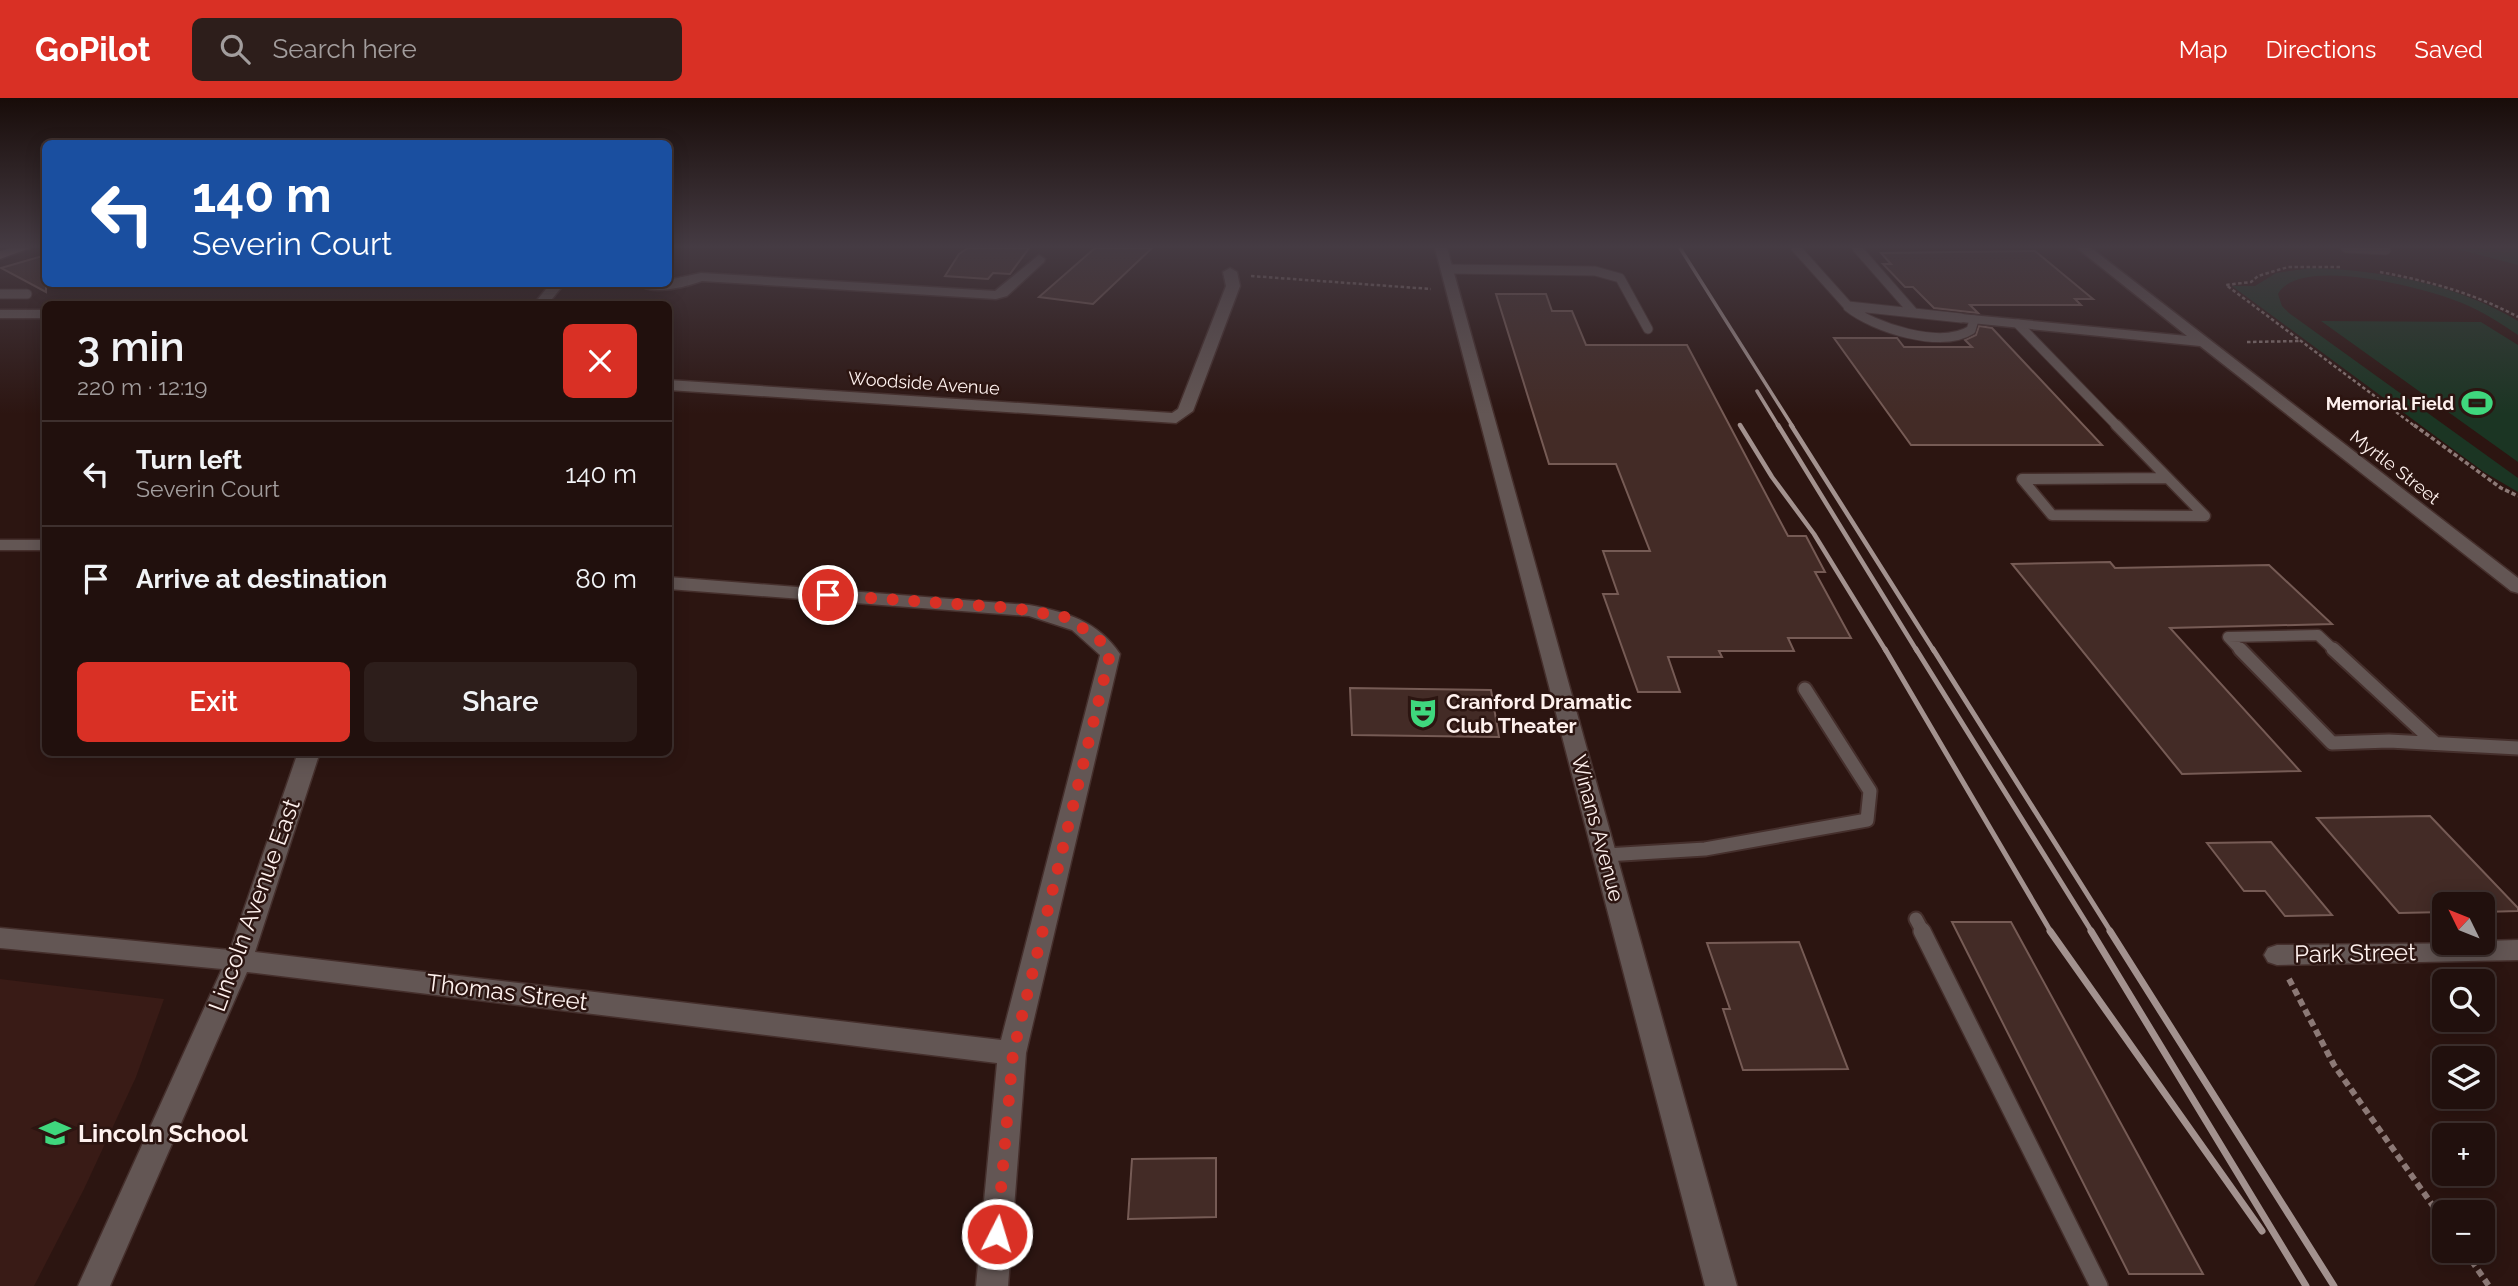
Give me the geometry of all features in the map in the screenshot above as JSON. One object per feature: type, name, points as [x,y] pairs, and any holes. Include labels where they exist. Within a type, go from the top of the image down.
[{"type":"street","name":"Woodside Avenue","points":[[672,385],[1176,418],[1185,411],[1226,303]]},
{"type":"street","name":"Winans Avenue","points":[[1457,303],[1721,1286]]},
{"type":"street","name":"Myrtle Street","points":[[2154,303],[2518,587]]},
{"type":"street","points":[[0,314],[42,314]]},
{"type":"street","points":[[1968,319],[2204,342]]},
{"type":"street","points":[[0,545],[42,545]]},
{"type":"street","points":[[672,583],[1014,608],[1065,617],[1098,638],[1110,654],[1013,1053],[992,1286]]},
{"type":"street","name":"Lincoln Avenue East","points":[[94,1286],[239,961],[308,756]]},
{"type":"street","name":"Thomas Street","points":[[0,938],[239,961],[1013,1053]]},
{"type":"street","name":"Park Street","points":[[2277,955],[2518,950]]},
{"type":"lane","points":[[1634,303],[1648,329]]},
{"type":"lane","points":[[1845,303],[1847,306],[1861,318],[1885,327],[1932,336],[1965,334],[1971,329],[1968,319],[1847,306]]},
{"type":"lane","points":[[1906,303],[1914,313]]},
{"type":"lane","points":[[2018,324],[2205,516],[2052,515],[2022,479],[2167,478]]},
{"type":"lane","points":[[2435,743],[2318,635],[2228,637],[2332,743],[2435,743],[2518,748]]},
{"type":"lane","points":[[1605,855],[1646,855],[1774,840],[1867,820],[1870,791],[1805,689]]},
{"type":"lane","points":[[1916,919],[2099,1286]]},
{"type":"path","points":[[2251,303],[2461,460],[2501,488],[2518,496]]},
{"type":"path","points":[[2489,303],[2518,317]]},
{"type":"path","points":[[2247,342],[2301,341]]},
{"type":"path","points":[[2277,955],[2334,1065],[2432,1204]]},
{"type":"path","points":[[2473,1263],[2489,1286]]},
{"type":"shaded area","name":"Lincoln School","points":[[0,979],[164,999],[136,1077],[84,1189],[34,1286],[0,1286]]},
{"type":"green space","points":[[2256,303],[2281,303],[2289,313],[2518,478],[2518,492],[2484,472]]},
{"type":"green space","points":[[2463,303],[2484,303],[2518,321],[2518,335],[2484,313]]},
{"type":"green space","name":"Memorial Field","points":[[2321,321],[2481,322],[2518,345],[2518,462]]},
{"type":"building","points":[[1499,303],[1549,303],[1552,311],[1572,311],[1586,345],[1687,345],[1788,536],[1806,536],[1825,572],[1815,572],[1851,638],[1788,638],[1794,651],[1719,651],[1722,657],[1668,657],[1680,692],[1638,692],[1603,594],[1618,594],[1603,551],[1650,551],[1616,464],[1549,464]]},
{"type":"building","points":[[1929,303],[2081,305],[1970,305],[1978,313],[1934,308]]},
{"type":"building","points":[[1979,326],[1992,328],[2102,445],[1911,445],[1834,338],[1897,338],[1904,347],[1972,347],[1965,340],[1976,335]]},
{"type":"building","points":[[2110,562],[2115,568],[2269,565],[2332,624],[2170,628],[2300,771],[2182,774],[2012,564]]},
{"type":"building","name":"Cranford Dramatic Club Theater","points":[[1350,688],[1491,690],[1499,737],[1352,735]]},
{"type":"building","points":[[2430,816],[2518,911],[2496,912],[2496,892],[2432,892],[2432,912],[2399,913],[2317,818]]},
{"type":"building","points":[[2271,842],[2332,915],[2285,916],[2265,891],[2244,891],[2207,843]]},
{"type":"building","points":[[1952,922],[2011,922],[2203,1274],[2129,1274]]},
{"type":"building","points":[[1799,942],[1848,1069],[1743,1070],[1723,1009],[1730,1009],[1707,943]]},
{"type":"building","points":[[1216,1158],[1216,1217],[1128,1219],[1132,1159]]},
{"type":"railway","points":[[1715,303],[1793,427]]},
{"type":"railway","points":[[1757,391],[1779,427]]},
{"type":"railway","points":[[1740,425],[1772,477],[1814,534],[1886,651]]},
{"type":"railway","points":[[1778,425],[1917,651]]},
{"type":"railway","points":[[1791,425],[1934,651]]},
{"type":"railway","points":[[1885,649],[2051,932]]},
{"type":"railway","points":[[1916,649],[2092,932]]},
{"type":"railway","points":[[1933,649],[2111,932]]},
{"type":"railway","points":[[2050,931],[2262,1231]]},
{"type":"railway","points":[[2091,931],[2306,1286]]},
{"type":"railway","points":[[2110,931],[2334,1286]]},
{"type":"place","name":"Memorial Field","points":[[2477,403]]},
{"type":"place","name":"Cranford Dramatic Club Theater","points":[[1423,713]]},
{"type":"place","name":"Lincoln School","points":[[55,1133]]},
{"type":"route","points":[[828,595],[1014,608],[1065,617],[1098,638],[1110,654],[1013,1053],[997,1234]]}]
